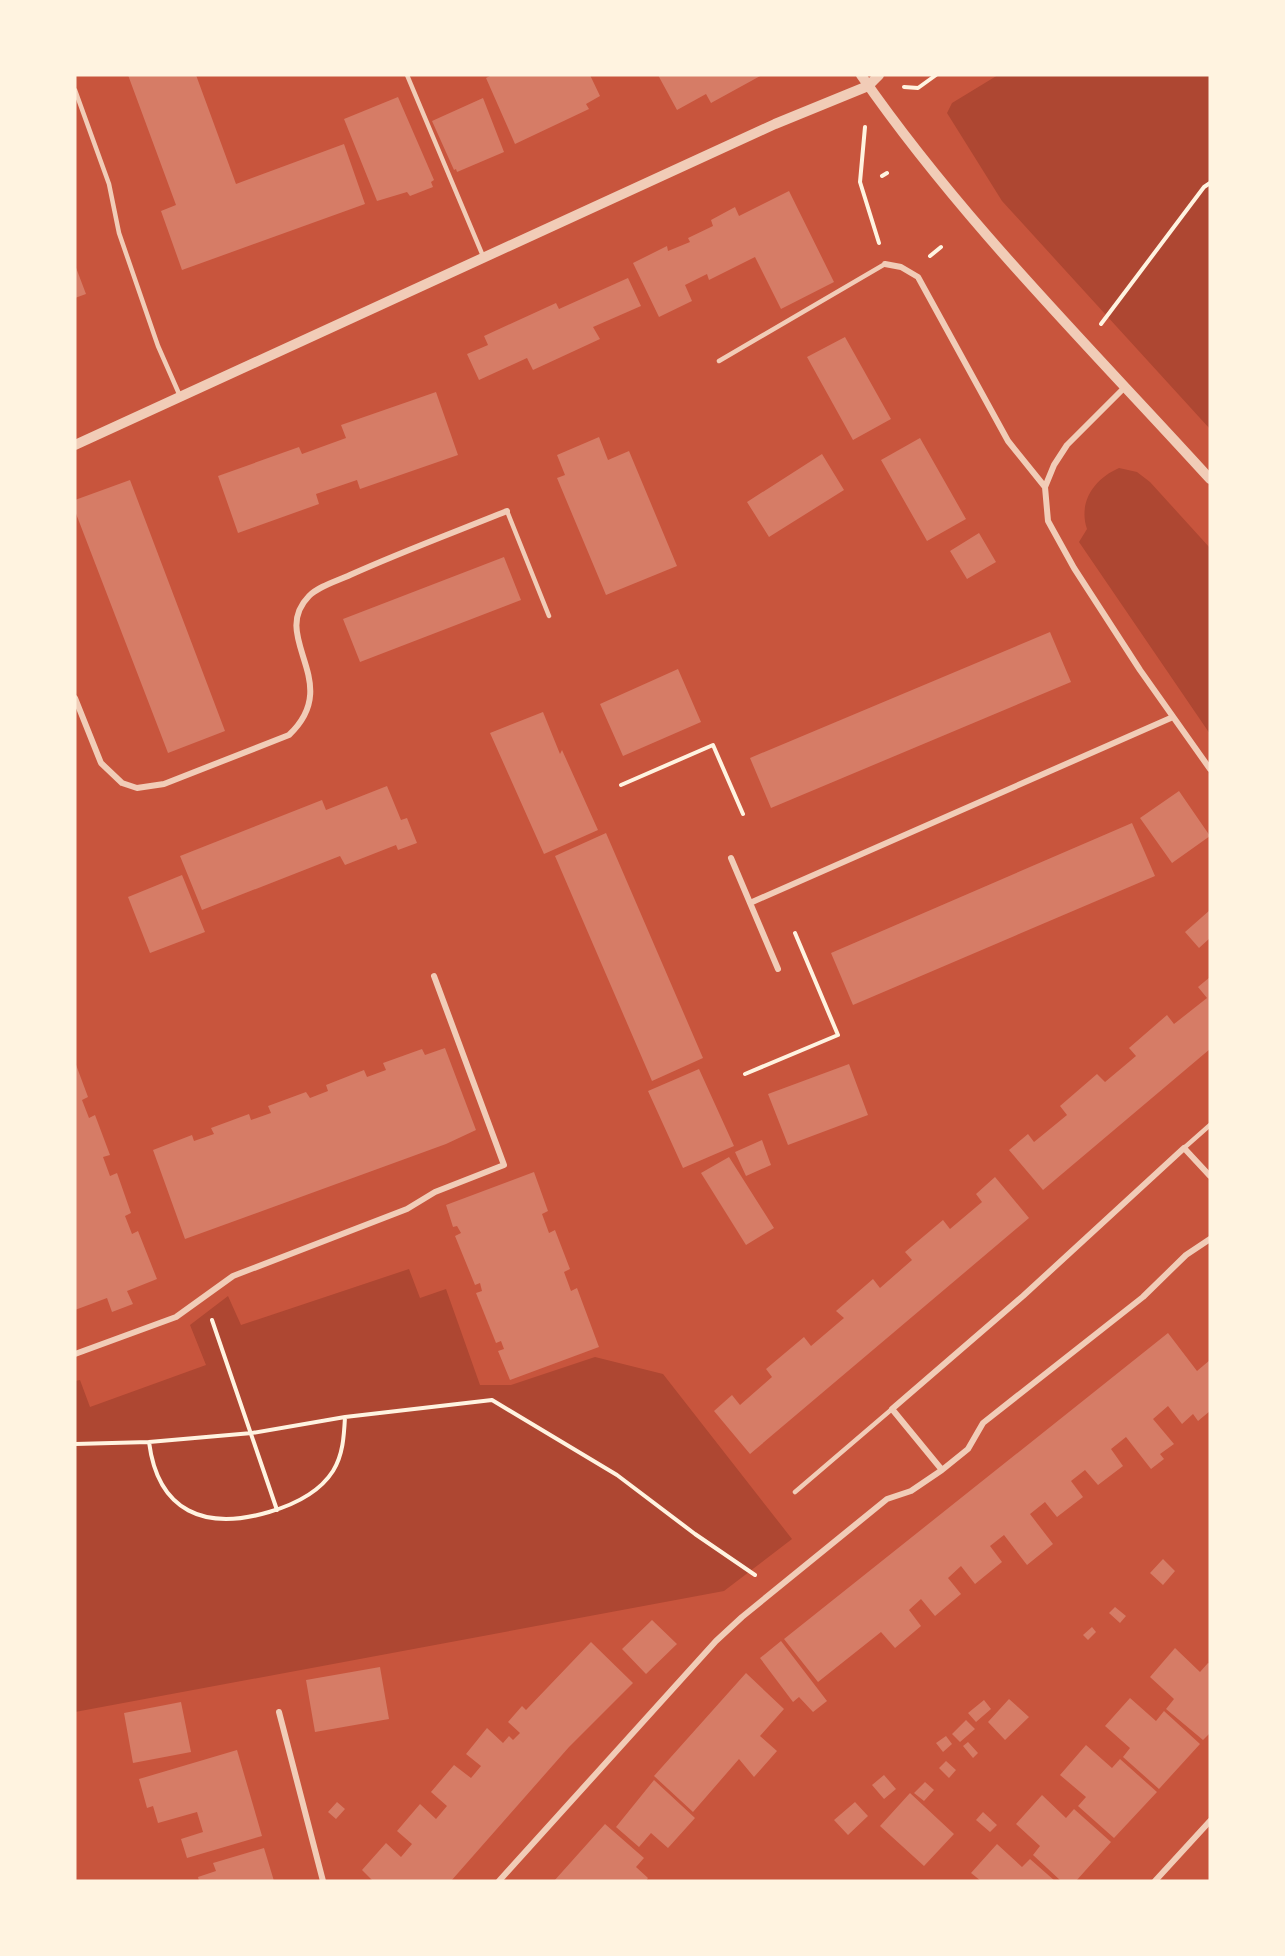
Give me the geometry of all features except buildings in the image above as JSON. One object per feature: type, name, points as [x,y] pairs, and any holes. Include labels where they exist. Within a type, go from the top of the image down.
[{"type":"street","points":[[861,75],[916,150],[1086,344],[1210,479]]},
{"type":"street","points":[[75,445],[484,259],[775,123],[868,86],[879,75]]},
{"type":"street","points":[[885,264],[901,267],[918,277],[1008,441],[1044,487]]},
{"type":"street","points":[[1126,386],[1067,445],[1054,465],[1044,487],[1048,521],[1057,541],[1210,770]]},
{"type":"street","points":[[75,698],[101,763],[122,783],[137,788],[164,784],[289,735],[299,725],[311,700],[311,678],[296,630],[302,606],[310,595],[373,565],[507,511]]},
{"type":"street","points":[[750,903],[1173,717]]},
{"type":"street","points":[[731,858],[778,969]]},
{"type":"street","points":[[75,1354],[176,1317],[233,1276],[407,1209],[435,1192],[504,1165],[434,976]]},
{"type":"street","points":[[942,1470],[892,1409],[1023,1296],[1184,1148],[1210,1176]]},
{"type":"street","points":[[499,1881],[691,1667],[742,1617],[887,1499],[911,1491],[968,1449],[983,1423],[1143,1297],[1186,1255],[1210,1239]]},
{"type":"street","points":[[279,1712],[323,1881]]},
{"type":"street","points":[[1155,1881],[1210,1821]]},
{"type":"lane","points":[[407,75],[484,259]]},
{"type":"lane","points":[[75,90],[109,184],[122,245],[158,346],[181,396]]},
{"type":"lane","points":[[719,361],[885,264]]},
{"type":"lane","points":[[507,511],[549,616]]},
{"type":"lane","points":[[1184,1148],[1210,1125]]},
{"type":"lane","points":[[795,1492],[892,1409]]},
{"type":"path","points":[[868,86],[860,182],[885,264]]},
{"type":"path","points":[[882,177],[887,173]]},
{"type":"path","points":[[1086,344],[1204,187],[1210,183]]},
{"type":"path","points":[[927,259],[941,247]]},
{"type":"path","points":[[621,785],[713,745],[743,814]]},
{"type":"path","points":[[745,1074],[838,1035],[795,933]]},
{"type":"path","points":[[204,1298],[277,1510]]},
{"type":"path","points":[[75,1443],[149,1442],[252,1433],[345,1417],[492,1401],[617,1475],[695,1534],[755,1575]]},
{"type":"path","points":[[149,1442],[152,1465],[173,1499],[189,1512],[204,1518],[226,1520],[277,1510],[310,1494],[333,1470],[342,1446],[345,1417]]},
{"type":"shaded area","points":[[998,75],[1210,75],[1210,429],[1002,201],[947,113],[952,103]]},
{"type":"shaded area","points":[[1119,468],[1137,472],[1150,482],[1210,548],[1210,734],[1079,542],[1087,529],[1085,510],[1090,493],[1102,478]]},
{"type":"shaded area","points":[[409,1269],[420,1298],[446,1289],[480,1385],[511,1385],[595,1357],[663,1374],[792,1539],[724,1591],[75,1712],[75,1381],[80,1380],[90,1407],[206,1365],[190,1325],[228,1296],[241,1325]]}]
